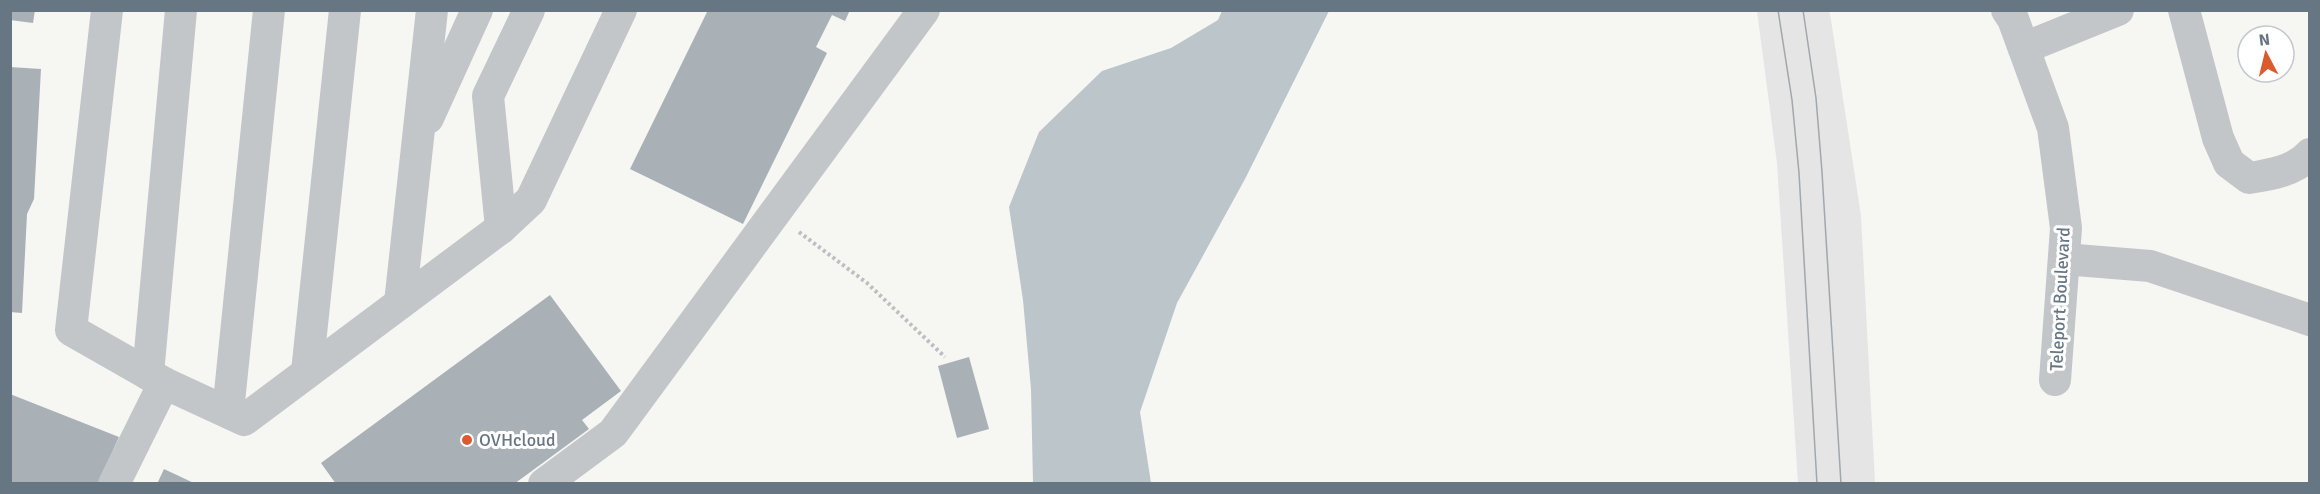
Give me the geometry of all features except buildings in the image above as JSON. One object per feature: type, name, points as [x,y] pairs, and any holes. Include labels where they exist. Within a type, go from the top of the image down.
[{"type":"street","points":[[107,10],[71,330],[156,378],[243,420],[501,228],[531,200],[621,10]]},
{"type":"street","points":[[114,483],[156,378],[181,10]]},
{"type":"street","points":[[228,412],[269,10]]},
{"type":"street","points":[[307,372],[345,10]]},
{"type":"street","points":[[400,303],[432,10]]},
{"type":"street","points":[[423,84],[456,10]]},
{"type":"street","points":[[417,141],[477,10]]},
{"type":"street","points":[[501,228],[488,96],[529,10]]},
{"type":"street","points":[[544,483],[613,433],[924,10]]},
{"type":"street","name":"Teleport Boulevard","points":[[2007,10],[2024,48],[2053,128],[2066,228],[2055,381]]},
{"type":"street","points":[[2024,48],[2118,10]]},
{"type":"street","points":[[2184,10],[2218,138],[2229,163],[2249,178],[2272,175],[2304,161],[2310,154]]},
{"type":"street","points":[[2064,259],[2150,266],[2310,320]]},
{"type":"path","points":[[775,214],[867,283],[945,357]]},
{"type":"shaded area","points":[[1222,11],[1329,11],[1245,179],[1177,303],[1140,412],[1151,483],[1033,483],[1031,389],[1023,300],[1009,207],[1039,132],[1102,71],[1171,48],[1218,20]]},
{"type":"shaded area","points":[[1757,11],[1829,11],[1861,216],[1875,483],[1798,483],[1777,163]]},
{"type":"tram line","points":[[1778,10],[1792,100],[1799,173],[1817,484]]},
{"type":"tram line","points":[[1803,10],[1816,98],[1822,172],[1841,484]]},
{"type":"place","name":"OVHcloud","points":[[467,440]]}]
